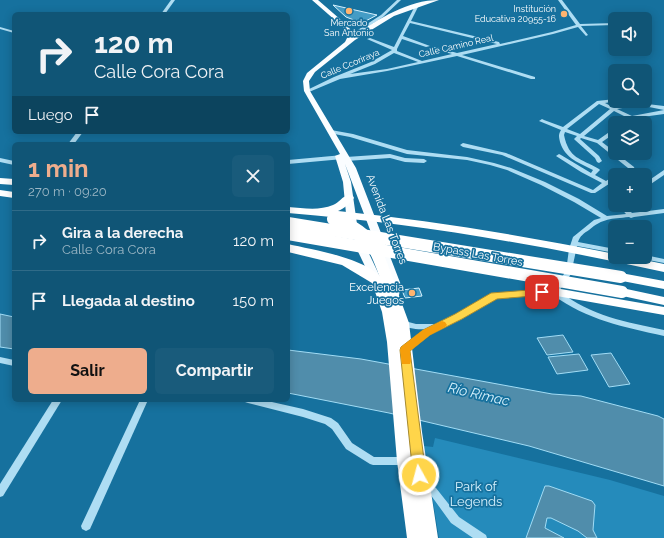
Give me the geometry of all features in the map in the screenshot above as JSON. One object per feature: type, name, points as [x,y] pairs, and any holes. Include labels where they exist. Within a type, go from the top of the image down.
[{"type":"highway","points":[[0,181],[12,182]]},
{"type":"highway","points":[[0,193],[12,195]]},
{"type":"highway","points":[[319,212],[336,208],[349,198]]},
{"type":"highway","points":[[290,210],[319,212],[351,219],[369,217],[528,241],[573,246],[664,268]]},
{"type":"highway","points":[[290,214],[333,219],[354,227],[370,240],[376,249],[382,282]]},
{"type":"highway","points":[[300,250],[307,249],[332,229],[351,219]]},
{"type":"highway","name":"Bypass Las Torres","points":[[290,223],[664,285]]},
{"type":"highway","name":"Bypass Las Torres","points":[[290,234],[622,292],[664,301]]},
{"type":"highway","points":[[290,248],[346,262],[363,270],[382,282],[394,297]]},
{"type":"highway","name":"Avenida Las Torres","points":[[382,282],[396,322]]},
{"type":"highway","points":[[555,292],[664,311]]},
{"type":"highway","name":"Avenida Las Torres","points":[[394,297],[396,322],[402,352],[408,432],[429,538]]},
{"type":"highway","name":"Avenida Las Torres","points":[[408,432],[405,461],[416,538]]},
{"type":"main road","points":[[315,0],[338,20]]},
{"type":"main road","points":[[319,0],[338,18],[348,34]]},
{"type":"main road","points":[[348,34],[417,5],[436,0]]},
{"type":"main road","points":[[307,91],[306,81],[310,74],[355,27],[366,27]]},
{"type":"main road","points":[[348,34],[366,27]]},
{"type":"main road","name":"Avenida Las Torres","points":[[348,34],[308,71],[303,78],[301,85],[305,98],[352,168],[369,217],[394,277],[396,286],[394,297]]},
{"type":"main road","name":"Avenida Las Torres","points":[[307,91],[344,157],[351,219],[382,282]]},
{"type":"street","points":[[164,12],[173,0]]},
{"type":"street","points":[[366,27],[382,16],[399,0]]},
{"type":"street","points":[[560,0],[586,34]]},
{"type":"street","name":"Calle Ccoriraya","points":[[307,91],[373,63],[395,50],[417,5]]},
{"type":"street","points":[[408,22],[500,44]]},
{"type":"street","name":"Calle Camino Real","points":[[336,78],[387,70],[561,31],[579,25],[608,24]]},
{"type":"street","points":[[0,28],[12,31]]},
{"type":"street","points":[[561,31],[583,30]]},
{"type":"street","points":[[401,37],[428,46]]},
{"type":"street","points":[[369,39],[410,58],[423,62]]},
{"type":"street","points":[[436,48],[533,78]]},
{"type":"street","points":[[592,175],[597,170],[571,156],[565,151],[561,135],[564,129],[599,102],[608,101]]},
{"type":"street","points":[[599,102],[628,116]]},
{"type":"street","points":[[599,161],[594,154],[577,139],[612,109],[624,105],[639,104],[664,108]]},
{"type":"street","points":[[652,105],[664,108]]},
{"type":"street","points":[[643,116],[664,112]]},
{"type":"street","points":[[542,120],[580,136],[599,142],[631,168]]},
{"type":"street","points":[[331,132],[354,136],[396,150],[417,155],[479,160],[542,184],[606,218]]},
{"type":"street","points":[[599,142],[608,135]]},
{"type":"street","points":[[463,145],[504,154],[593,192],[606,183],[586,173],[559,156]]},
{"type":"street","points":[[290,162],[344,157],[390,156],[405,160],[424,161]]},
{"type":"street","points":[[0,160],[12,163]]},
{"type":"street","points":[[652,181],[664,172]]},
{"type":"street","points":[[555,292],[567,274],[576,237],[584,230],[596,222],[606,218],[664,211]]},
{"type":"street","points":[[627,212],[631,216]]},
{"type":"street","points":[[573,246],[608,250]]},
{"type":"street","points":[[652,258],[664,261]]},
{"type":"street","points":[[402,352],[415,341],[439,326],[459,317],[494,296],[555,292],[570,304],[605,320],[664,333]]},
{"type":"street","points":[[396,322],[416,327],[439,326]]},
{"type":"street","points":[[0,360],[12,363]]},
{"type":"street","points":[[0,493],[57,402]]},
{"type":"street","points":[[86,526],[143,402]]},
{"type":"street","points":[[256,402],[303,413],[328,421],[336,426],[349,446],[373,461],[405,461]]},
{"type":"street","points":[[432,491],[455,520],[482,538]]},
{"type":"green space","name":"Park of Legends","points":[[435,438],[610,480],[664,496],[664,538],[439,538],[424,446],[433,447]]},
{"type":"water","points":[[0,314],[12,317],[12,349],[0,347]]},
{"type":"water","points":[[563,335],[573,352],[547,355],[537,338]]},
{"type":"water","name":"Río Rímac","points":[[290,350],[361,359],[552,394],[581,396],[658,416],[664,419],[664,486],[529,446],[389,413],[290,393]]},
{"type":"water","points":[[611,353],[630,384],[609,387],[591,355]]},
{"type":"water","points":[[579,354],[588,370],[557,374],[548,357]]},
{"type":"water","points":[[545,486],[549,486],[592,501],[595,505],[593,530],[597,538],[587,538],[578,531],[551,518],[547,518],[545,528],[564,538],[526,538]]},
{"type":"building","name":"Mercado San Antonio","points":[[333,5],[377,15],[362,23],[346,17]]},
{"type":"building","name":"Excelencia Juegos","points":[[419,288],[422,296],[405,298],[402,290]]},
{"type":"slow traffic","points":[[406,361],[405,350],[426,333],[442,325]]},
{"type":"place","name":"Mercado San Antonio","points":[[349,11]]},
{"type":"place","name":"Institución Educativa 20955-16","points":[[564,14]]},
{"type":"place","name":"Excelencia Juegos","points":[[412,293]]},
{"type":"route","points":[[419,475],[405,350],[426,333],[459,317],[494,296],[542,292]]}]
